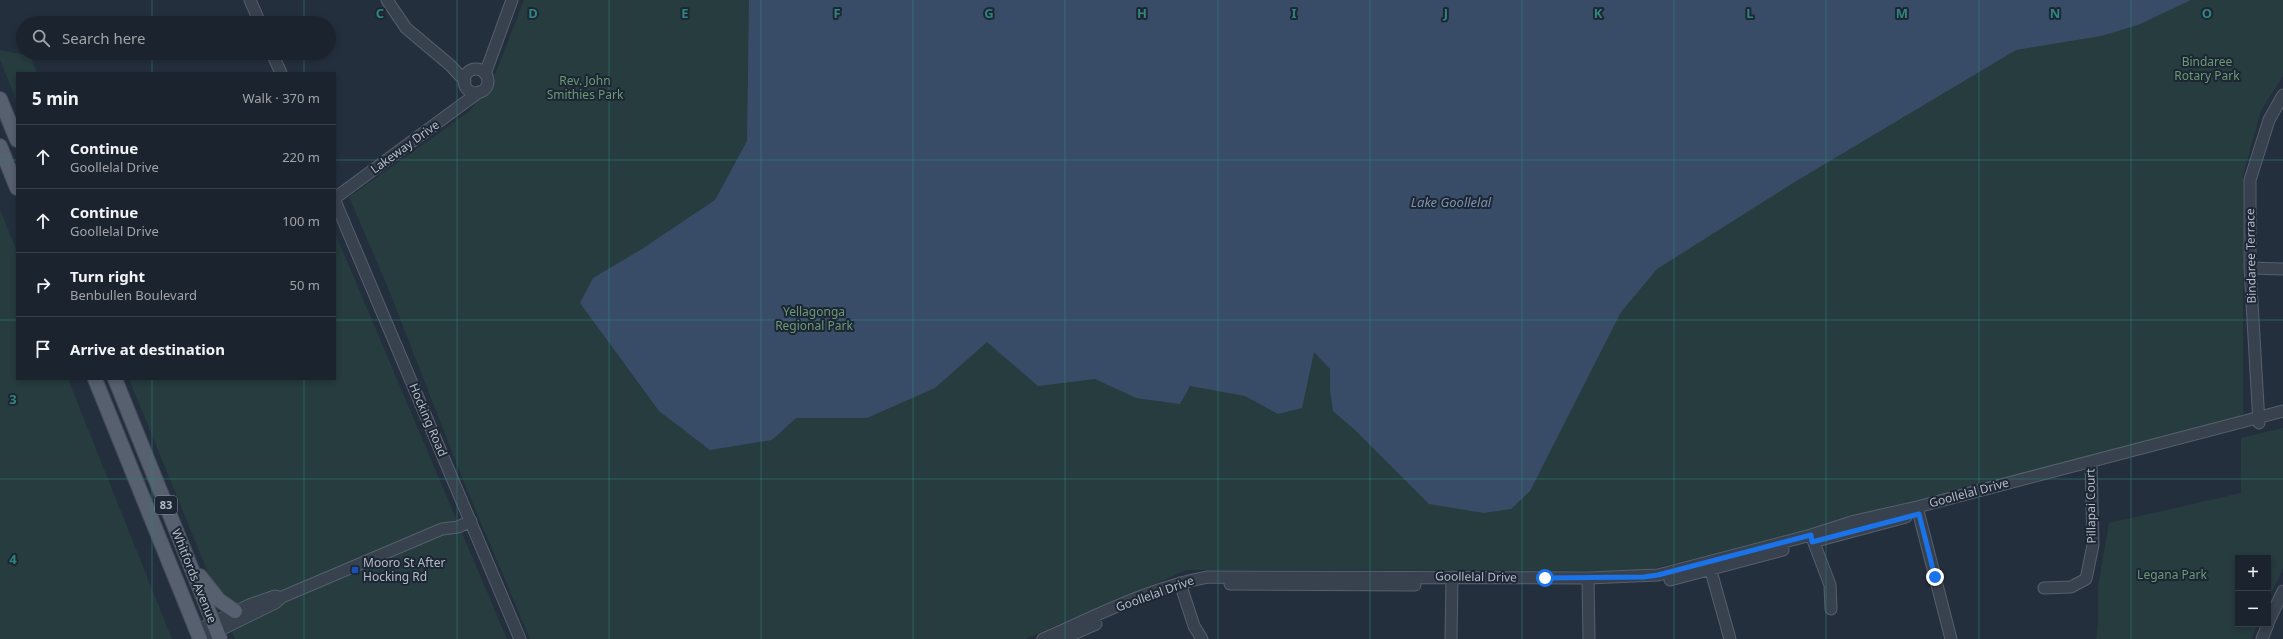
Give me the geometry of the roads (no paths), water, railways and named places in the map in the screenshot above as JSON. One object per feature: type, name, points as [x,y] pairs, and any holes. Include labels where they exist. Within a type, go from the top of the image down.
[{"type":"main road","points":[[0,99],[16,138]]},
{"type":"main road","points":[[0,146],[16,186]]},
{"type":"main road","name":"Whitfords Avenue","points":[[96,380],[199,636]]},
{"type":"main road","name":"Whitfords Avenue","points":[[115,380],[216,631]]},
{"type":"main road","points":[[190,563],[215,595],[227,607],[235,611]]},
{"type":"street","points":[[250,0],[257,16]]},
{"type":"street","points":[[387,0],[406,28],[450,65],[472,92],[479,92],[487,84],[478,71],[450,65]]},
{"type":"street","points":[[465,84],[466,76],[478,71],[490,58],[512,0]]},
{"type":"street","points":[[275,60],[281,72]]},
{"type":"street","name":"Lakeway Drive","points":[[455,109],[465,84]]},
{"type":"street","name":"Lakeway Drive","points":[[336,198],[352,187],[354,183],[479,92]]},
{"type":"street","name":"Bindaree Terrace","points":[[2258,420],[2250,268],[2250,180],[2270,120],[2283,95]]},
{"type":"street","name":"Lakeway Drive","points":[[336,188],[347,183],[354,183]]},
{"type":"street","name":"Hocking Road","points":[[336,201],[520,639]]},
{"type":"street","points":[[2250,268],[2283,269]]},
{"type":"street","name":"Goollelal Drive","points":[[1062,639],[1181,586],[1213,583],[1277,585],[1452,581],[1588,581],[1647,583],[2258,420],[2283,410]]},
{"type":"street","name":"Goollelal Drive","points":[[2258,420],[2283,418]]},
{"type":"street","name":"Pillapai Court","points":[[2044,588],[2071,587],[2086,579],[2093,545],[2091,465]]},
{"type":"street","points":[[1915,511],[1946,639]]},
{"type":"street","points":[[1915,511],[1951,639]]},
{"type":"street","points":[[199,636],[216,631],[275,603],[282,597],[442,529],[449,523],[469,518]]},
{"type":"street","points":[[1812,539],[1830,585],[1831,609]]},
{"type":"street","points":[[1710,566],[1730,639]]},
{"type":"street","points":[[1451,639],[1452,581]]},
{"type":"street","points":[[1588,581],[1589,639]]},
{"type":"street","points":[[1181,586],[1194,626],[1202,639]]},
{"type":"street","points":[[216,631],[235,611],[275,596],[282,597]]},
{"type":"street","points":[[2271,618],[2282,598]]},
{"type":"street","points":[[2262,639],[2267,627]]},
{"type":"street","name":"Goollelal Drive","points":[[1043,639],[1079,632]]},
{"type":"water","name":"Lake Goollelal","points":[[749,0],[2191,0],[2138,25],[2101,36],[2016,50],[1798,180],[1657,269],[1621,312],[1530,491],[1511,509],[1484,513],[1429,504],[1356,431],[1333,411],[1330,391],[1330,369],[1314,352],[1302,408],[1278,414],[1245,396],[1190,386],[1180,404],[1136,398],[1095,379],[1038,386],[987,342],[935,388],[867,418],[796,418],[772,440],[710,450],[659,411],[580,303],[593,278],[642,249],[715,200],[747,141]]},
{"type":"place","name":"Mooro St After Hocking Rd","points":[[355,570]]},
{"type":"park label","name":"Bindaree Rotary Park","points":[[2207,69]]},
{"type":"park label","name":"Rev. John Smithies Park","points":[[585,88]]},
{"type":"park label","name":"Yellagonga Regional Park","points":[[814,319]]},
{"type":"park label","name":"Legana Park","points":[[2172,575]]}]
